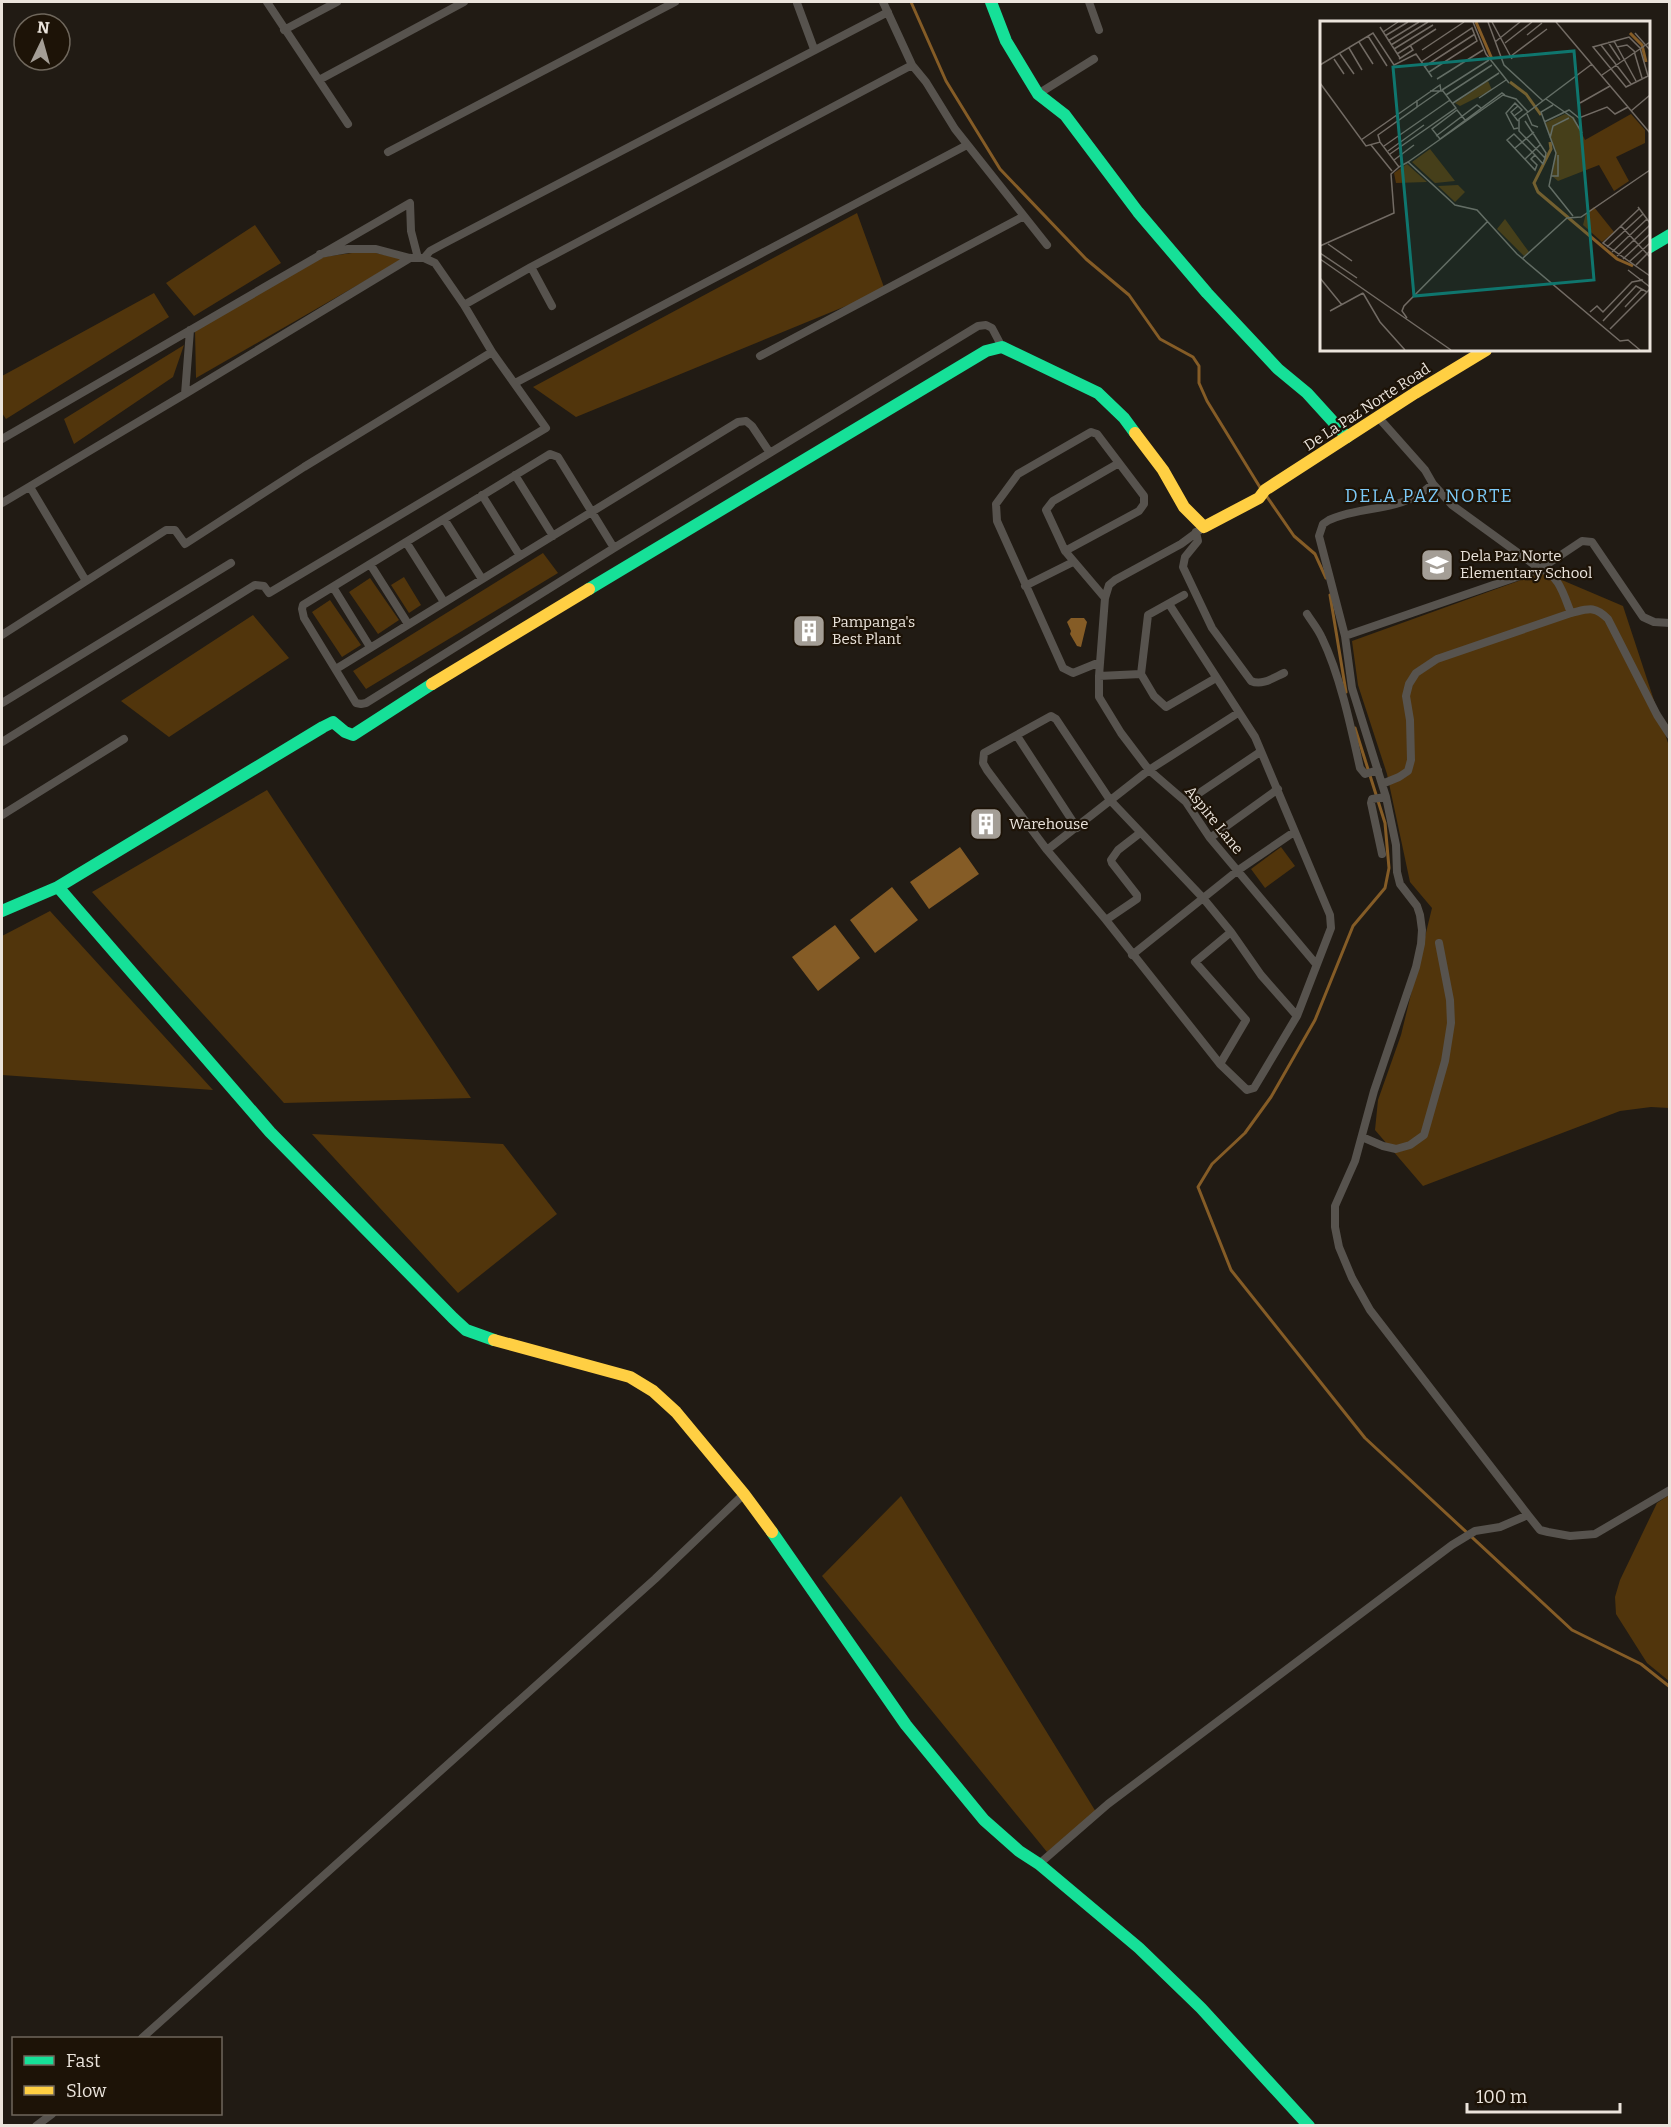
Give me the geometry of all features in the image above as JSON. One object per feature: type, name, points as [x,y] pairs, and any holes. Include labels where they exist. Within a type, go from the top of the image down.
[{"type":"street","points":[[267,2],[348,124]]},
{"type":"street","points":[[284,30],[337,2]]},
{"type":"street","points":[[319,80],[464,2]]},
{"type":"street","points":[[388,152],[675,2]]},
{"type":"street","points":[[883,2],[912,65],[926,82],[943,111],[967,145],[1047,245]]},
{"type":"street","points":[[991,2],[1006,41],[1038,94],[1065,115],[1138,212],[1207,293],[1278,369],[1307,393],[1347,437]]},
{"type":"street","points":[[1089,2],[1099,30]]},
{"type":"street","points":[[797,3],[814,49]]},
{"type":"street","points":[[2,504],[417,258],[888,12]]},
{"type":"street","points":[[1038,94],[1094,59]]},
{"type":"street","points":[[464,305],[531,267],[912,65]]},
{"type":"street","points":[[515,383],[967,145]]},
{"type":"street","points":[[2,439],[410,203],[412,238],[417,258]]},
{"type":"street","points":[[760,356],[1024,216]]},
{"type":"street","points":[[1650,247],[1670,235]]},
{"type":"street","points":[[2,742],[255,585],[264,586],[269,593],[546,428],[492,352],[435,263],[376,249],[348,249],[320,254]]},
{"type":"street","points":[[531,267],[552,306]]},
{"type":"street","points":[[614,548],[558,457],[550,454],[303,605],[302,609],[304,618],[356,703],[366,703],[614,548],[978,326],[986,325],[992,328],[1002,347],[1098,393],[1124,418],[1163,470],[1200,530],[1198,541],[1185,557],[1183,567],[1212,628],[1251,681],[1263,682],[1284,673]]},
{"type":"street","points":[[185,394],[190,330]]},
{"type":"street","points":[[2,911],[58,886],[323,727],[333,722],[345,732],[353,735],[460,666],[753,490],[986,351],[1002,347]]},
{"type":"street","name":"De La Paz Norte Road","points":[[1200,530],[1262,494],[1378,417],[1484,351]]},
{"type":"street","points":[[2,635],[169,529],[175,531],[185,544],[304,467],[492,352]]},
{"type":"street","points":[[1378,417],[1425,470],[1433,484],[1452,505],[1540,569],[1549,572],[1555,579],[1571,613]]},
{"type":"street","points":[[336,669],[738,422],[746,421],[752,426],[770,453]]},
{"type":"street","points":[[1065,551],[1139,511],[1144,504],[1144,496],[1097,434],[1090,432],[1018,474],[996,504],[997,521],[1063,668],[1073,673],[1100,662]]},
{"type":"street","points":[[1105,598],[1065,551],[1046,510],[1053,501],[1119,463]]},
{"type":"street","points":[[515,475],[553,536]]},
{"type":"street","points":[[1433,484],[1420,495],[1401,504],[1335,518],[1323,525],[1319,536],[1345,636],[1352,688],[1372,772],[1382,784],[1385,833],[1400,884],[1414,902],[1420,915],[1421,944],[1405,1003],[1374,1090],[1355,1161],[1335,1206],[1335,1227],[1339,1247],[1352,1278],[1370,1310],[1540,1530],[1570,1536],[1595,1534],[1670,1490]]},
{"type":"street","points":[[30,487],[86,581]]},
{"type":"street","points":[[482,495],[520,556]]},
{"type":"street","points":[[444,519],[482,579]]},
{"type":"street","points":[[1105,598],[1109,585],[1115,580],[1181,544],[1200,530]]},
{"type":"street","points":[[1345,636],[1540,569],[1582,541],[1592,542],[1643,617],[1654,622],[1670,623]]},
{"type":"street","points":[[406,542],[444,602]]},
{"type":"street","points":[[1025,586],[1073,562]]},
{"type":"street","points":[[2,703],[231,563]]},
{"type":"street","points":[[370,564],[408,624]]},
{"type":"street","points":[[333,587],[370,647]]},
{"type":"street","points":[[1184,595],[1148,615],[1141,674],[1154,696],[1166,707],[1216,678]]},
{"type":"street","name":"Aspire Lane","points":[[1105,598],[1098,676],[1099,697],[1121,733],[1149,770],[1186,802],[1210,838],[1316,964]]},
{"type":"street","points":[[1169,604],[1255,736],[1330,915],[1331,922],[1297,1016],[1254,1088],[1251,1090],[1241,1086],[1220,1064],[1106,920],[1047,850],[983,763],[984,753],[1051,716],[1056,719],[1110,800],[1203,898],[1231,932],[1261,975],[1297,1016]]},
{"type":"street","points":[[1382,784],[1408,771],[1411,760],[1410,720],[1406,696],[1409,684],[1416,673],[1437,659],[1591,608],[1598,610],[1608,619],[1657,715],[1670,735]]},
{"type":"street","points":[[1307,614],[1322,638],[1346,706],[1360,768],[1372,772]]},
{"type":"street","points":[[1098,676],[1141,674]]},
{"type":"street","points":[[1047,850],[1149,770],[1238,713]]},
{"type":"street","points":[[1017,736],[1077,828]]},
{"type":"street","points":[[2,815],[124,739]]},
{"type":"street","points":[[1186,802],[1260,752]]},
{"type":"street","points":[[1210,838],[1278,789]]},
{"type":"street","points":[[1381,797],[1372,799],[1371,806],[1385,833],[1382,854]]},
{"type":"street","points":[[1132,955],[1237,871],[1294,832]]},
{"type":"street","points":[[1106,920],[1137,899],[1137,895],[1111,860],[1118,850],[1140,833]]},
{"type":"street","points":[[58,886],[270,1132],[466,1330],[480,1336],[630,1377],[653,1391],[676,1412],[744,1494],[807,1580],[906,1725],[984,1820],[1139,1948],[1201,2008],[1309,2126]]},
{"type":"street","points":[[1220,1064],[1246,1020],[1195,962],[1231,932]]},
{"type":"street","points":[[1362,1137],[1396,1149],[1417,1142],[1424,1135],[1445,1061],[1451,1023],[1450,1000],[1439,943]]},
{"type":"street","points":[[143,2037],[655,1579],[744,1494]]},
{"type":"street","points":[[1038,1864],[1108,1804],[1452,1545],[1475,1531],[1500,1527],[1528,1515]]},
{"type":"street","points":[[36,2126],[51,2115]]},
{"type":"shaded area","points":[[857,213],[885,290],[576,417],[533,387]]},
{"type":"shaded area","points":[[255,225],[281,263],[194,316],[166,283]]},
{"type":"shaded area","points":[[352,253],[376,253],[403,259],[196,378],[195,330],[323,257]]},
{"type":"shaded area","points":[[154,293],[169,317],[6,419],[2,413],[2,376]]},
{"type":"shaded area","points":[[184,345],[173,377],[74,444],[64,419]]},
{"type":"shaded area","points":[[543,553],[558,573],[366,689],[353,671]]},
{"type":"shaded area","points":[[1543,572],[1623,606],[1669,746],[1669,1108],[1651,1107],[1620,1111],[1423,1186],[1375,1130],[1378,1100],[1401,1035],[1432,908],[1410,882],[1387,774],[1358,685],[1352,641]]},
{"type":"shaded area","points":[[404,577],[421,605],[409,613],[391,585]]},
{"type":"shaded area","points":[[370,578],[399,620],[378,634],[349,592]]},
{"type":"shaded area","points":[[330,600],[361,645],[342,657],[312,612]]},
{"type":"shaded area","points":[[253,615],[289,658],[169,737],[121,701]]},
{"type":"shaded area","points":[[1071,618],[1084,618],[1087,622],[1081,647],[1077,646],[1070,634],[1067,622]]},
{"type":"shaded area","points":[[267,790],[471,1098],[284,1103],[92,892]]},
{"type":"shaded area","points":[[960,847],[979,874],[929,909],[910,882]]},
{"type":"shaded area","points":[[1281,847],[1295,866],[1265,888],[1251,869]]},
{"type":"shaded area","points":[[892,887],[918,920],[875,953],[850,920]]},
{"type":"shaded area","points":[[50,911],[213,1090],[2,1075],[2,936]]},
{"type":"shaded area","points":[[835,925],[860,958],[818,991],[792,957]]},
{"type":"shaded area","points":[[312,1134],[503,1144],[557,1214],[458,1293]]},
{"type":"shaded area","points":[[1669,1495],[1669,1681],[1647,1663],[1616,1614],[1615,1597],[1620,1580],[1657,1503]]},
{"type":"shaded area","points":[[901,1496],[1096,1812],[1047,1852],[822,1576]]},
{"type":"waterway","points":[[911,2],[946,81],[1000,169],[1086,259],[1129,295],[1160,339],[1193,357],[1199,366],[1199,383],[1207,401],[1261,489]]},
{"type":"waterway","points":[[1265,494],[1294,536],[1315,554],[1326,578]]},
{"type":"waterway","points":[[1330,595],[1346,692]]},
{"type":"waterway","points":[[1355,728],[1385,823],[1389,868],[1385,888],[1353,926],[1315,1020],[1271,1097],[1245,1133],[1212,1164],[1198,1187],[1231,1270],[1365,1438],[1572,1630],[1641,1664],[1670,1687]]},
{"type":"traffic: fast","points":[[991,2],[1006,41],[1038,94],[1065,115],[1138,212],[1207,293],[1278,369],[1307,393],[1347,437]]},
{"type":"traffic: fast","points":[[1650,247],[1670,235]]},
{"type":"traffic: fast","points":[[589,589],[986,351],[1002,347],[1098,393],[1124,418],[1135,433]]},
{"type":"traffic: fast","points":[[58,887],[323,727],[333,722],[345,732],[353,735],[432,684]]},
{"type":"traffic: fast","points":[[2,911],[58,887],[270,1132],[453,1318],[466,1330],[494,1340]]},
{"type":"traffic: fast","points":[[772,1532],[906,1725],[984,1820],[1139,1948],[1201,2008],[1309,2126]]},
{"type":"traffic: slow","points":[[1135,433],[1163,470],[1184,507],[1204,527],[1259,498],[1265,490],[1484,351]]},
{"type":"traffic: slow","points":[[432,684],[589,589]]},
{"type":"traffic: slow","points":[[494,1340],[630,1377],[653,1391],[676,1412],[744,1494],[772,1532]]},
{"type":"place","name":"Dela Paz Norte Elementary School","points":[[1437,565]]},
{"type":"place","name":"Pampanga's Best Plant","points":[[809,631]]},
{"type":"place","name":"Warehouse","points":[[986,824]]},
{"type":"district","name":"DELA PAZ NORTE","points":[[1429,496]]}]
